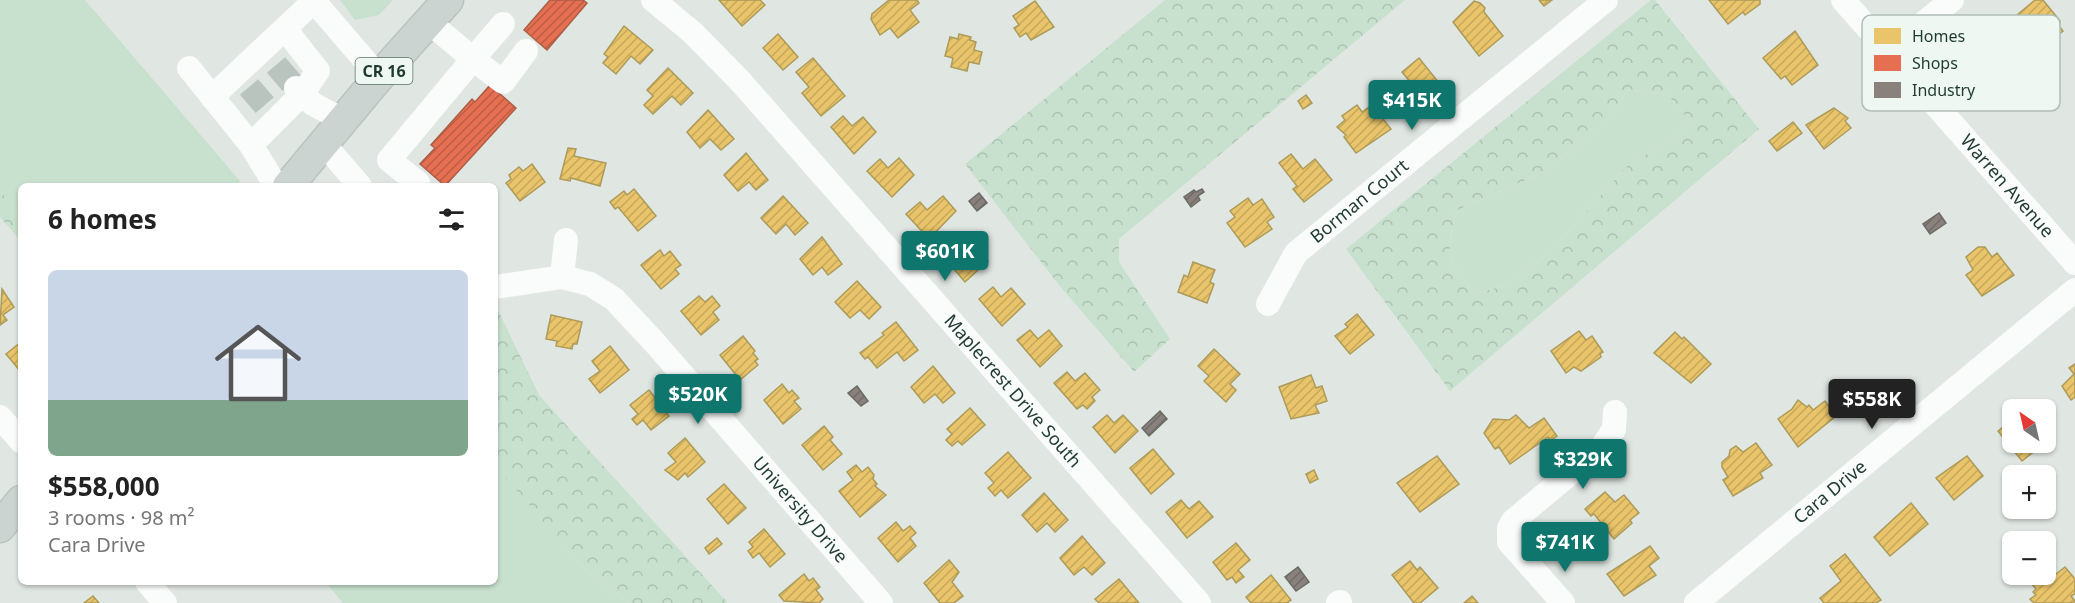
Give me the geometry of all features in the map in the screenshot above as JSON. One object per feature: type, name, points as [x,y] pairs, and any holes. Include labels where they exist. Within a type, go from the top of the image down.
[{"type":"main road","name":"CR 16","points":[[291,183],[379,77],[448,0]]},
{"type":"main road","points":[[0,527],[18,505]]},
{"type":"street","name":"Maplecrest Drive South","points":[[653,0],[692,32],[741,82],[1199,603]]},
{"type":"street","name":"Borman Court","points":[[1268,304],[1296,253],[1606,0]]},
{"type":"street","name":"Warren Avenue","points":[[1843,0],[1862,21]]},
{"type":"street","points":[[1933,15],[1952,0]]},
{"type":"street","points":[[212,97],[243,80],[269,57],[285,29],[314,1],[379,77]]},
{"type":"street","points":[[429,22],[503,82],[526,51]]},
{"type":"street","points":[[418,183],[389,160],[503,24]]},
{"type":"street","points":[[251,145],[273,114],[318,70],[285,29]]},
{"type":"street","points":[[189,68],[251,145],[274,183]]},
{"type":"street","points":[[299,91],[324,112],[343,120]]},
{"type":"street","name":"Warren Avenue","points":[[1942,111],[2075,263]]},
{"type":"street","points":[[324,144],[357,183]]},
{"type":"street","points":[[562,277],[566,240]]},
{"type":"street","name":"University Drive","points":[[498,287],[562,277],[590,284],[614,299],[881,603]]},
{"type":"street","name":"Cara Drive","points":[[1696,603],[2075,290]]},
{"type":"street","points":[[1563,603],[1509,542],[1509,528],[1513,521],[1602,447],[1614,429],[1615,412]]},
{"type":"street","points":[[0,417],[18,438]]},
{"type":"street","points":[[150,585],[165,603]]},
{"type":"green space","points":[[0,0],[85,0],[240,181],[238,183],[18,183],[18,226],[0,205]]},
{"type":"green space","points":[[340,0],[393,0],[379,15],[355,20]]},
{"type":"green space","points":[[1165,0],[1405,0],[1119,239],[1119,262],[1170,339],[1134,372],[1058,284],[965,164]]},
{"type":"green space","points":[[1651,0],[1655,0],[1759,129],[1450,391],[1346,249]],"holes":[[[1628,89],[1668,95],[1690,122],[1673,139],[1629,164],[1548,254],[1503,286],[1475,294],[1458,272],[1451,255],[1451,236],[1457,210],[1544,172],[1605,125]]]},
{"type":"green space","points":[[1628,89],[1668,95],[1690,122],[1673,139],[1629,164],[1548,254],[1503,286],[1475,294],[1453,264],[1451,255],[1451,237],[1457,210],[1544,172],[1605,125]]},
{"type":"green space","points":[[0,191],[18,212],[18,238],[0,217]]},
{"type":"green space","points":[[498,312],[539,395],[728,603],[628,603],[579,564],[498,469]]},
{"type":"green space","points":[[498,465],[579,564],[628,603],[343,603],[328,585],[498,585]]},
{"type":"building: Homes","points":[[719,0],[760,0],[765,5],[742,26]]},
{"type":"building: Homes","points":[[889,0],[917,0],[919,3],[910,10],[919,22],[898,38],[890,28],[880,35],[871,19],[872,14]]},
{"type":"building: Homes","points":[[1539,0],[1552,0],[1544,6]]},
{"type":"building: Homes","points":[[1709,0],[1760,0],[1760,4],[1745,15],[1743,12],[1728,24]]},
{"type":"building: Homes","points":[[2035,0],[2043,0],[2055,15],[2017,15]]},
{"type":"building: Homes","points":[[1035,1],[1054,27],[1031,40],[1026,33],[1020,37],[1014,28],[1019,25],[1013,16]]},
{"type":"building: Homes","points":[[1474,1],[1485,8],[1484,12],[1503,36],[1479,56],[1453,22]]},
{"type":"building: Homes","points":[[624,26],[653,50],[640,64],[631,56],[616,74],[603,63],[608,57],[604,54]]},
{"type":"building: Homes","points":[[1795,31],[1818,65],[1792,85],[1785,76],[1781,79],[1763,58]]},
{"type":"building: Homes","points":[[778,34],[798,57],[783,70],[763,48]]},
{"type":"building: Homes","points":[[959,34],[971,37],[970,40],[976,42],[974,50],[982,52],[979,64],[969,62],[967,71],[951,67],[953,58],[945,56],[950,37],[958,39]]},
{"type":"building: Homes","points":[[813,58],[845,96],[821,116],[802,93],[809,87],[796,72]]},
{"type":"building: Homes","points":[[1419,58],[1443,88],[1427,102],[1402,72]]},
{"type":"building: Homes","points":[[668,68],[693,93],[681,105],[672,96],[653,114],[644,105],[653,96],[647,90]]},
{"type":"building: Homes","points":[[1306,95],[1312,103],[1303,109],[1298,101]]},
{"type":"building: Homes","points":[[1357,105],[1362,112],[1372,105],[1391,129],[1356,153],[1344,137],[1346,135],[1337,127],[1345,120],[1342,116]]},
{"type":"building: Homes","points":[[1834,108],[1848,118],[1845,121],[1851,128],[1824,149],[1806,125]]},
{"type":"building: Homes","points":[[708,110],[734,139],[721,150],[710,139],[700,148],[687,132]]},
{"type":"building: Homes","points":[[843,116],[852,126],[863,117],[876,132],[854,154],[831,127]]},
{"type":"building: Homes","points":[[1793,122],[1802,133],[1777,151],[1769,141]]},
{"type":"building: Homes","points":[[568,148],[576,149],[574,156],[606,163],[600,186],[571,178],[570,181],[560,179]]},
{"type":"building: Homes","points":[[746,153],[768,180],[756,190],[749,182],[738,191],[724,175]]},
{"type":"building: Homes","points":[[1291,154],[1303,169],[1315,159],[1332,180],[1304,202],[1293,189],[1297,186],[1279,163]]},
{"type":"building: Homes","points":[[899,158],[914,175],[892,197],[867,171],[880,159],[888,168]]},
{"type":"building: Homes","points":[[532,164],[545,182],[520,201],[506,183],[511,179],[509,175],[519,167],[523,171]]},
{"type":"building: Homes","points":[[634,189],[656,216],[638,231],[618,207],[615,209],[610,202],[624,191],[627,195]]},
{"type":"building: Homes","points":[[783,196],[808,223],[795,235],[786,224],[776,234],[761,218]]},
{"type":"building: Homes","points":[[943,196],[956,211],[929,239],[906,214],[920,202],[927,210]]},
{"type":"building: Homes","points":[[1248,198],[1253,205],[1262,199],[1274,217],[1267,222],[1272,229],[1245,247],[1227,223],[1235,217],[1230,211]]},
{"type":"building: Homes","points":[[822,237],[842,264],[828,275],[822,267],[813,275],[800,259]]},
{"type":"building: Homes","points":[[955,244],[963,254],[975,244],[988,261],[965,282],[942,255]]},
{"type":"building: Homes","points":[[1978,247],[1985,247],[1992,257],[1997,253],[2014,275],[1982,296],[1966,275],[1973,270],[1966,257]]},
{"type":"building: Homes","points":[[660,250],[664,256],[670,251],[681,265],[675,269],[679,274],[661,289],[641,265]]},
{"type":"building: Homes","points":[[1193,262],[1215,270],[1210,282],[1214,284],[1207,303],[1178,292],[1184,275],[1188,277]]},
{"type":"building: Homes","points":[[857,281],[881,307],[869,319],[860,310],[850,318],[835,302]]},
{"type":"building: Homes","points":[[993,287],[1001,297],[1011,288],[1025,304],[1002,326],[979,299]]},
{"type":"building: Homes","points":[[2,289],[14,307],[3,315],[7,320],[0,325]]},
{"type":"building: Homes","points":[[699,296],[705,302],[712,296],[720,306],[713,312],[719,320],[701,335],[681,311]]},
{"type":"building: Homes","points":[[1357,314],[1374,335],[1350,354],[1335,336],[1348,327],[1345,324]]},
{"type":"building: Homes","points":[[551,315],[582,322],[577,344],[573,344],[572,349],[556,346],[557,341],[546,339]]},
{"type":"building: Homes","points":[[896,322],[918,350],[904,361],[897,352],[877,368],[868,357],[865,359],[860,353],[884,335],[882,333]]},
{"type":"building: Homes","points":[[1030,330],[1038,339],[1049,330],[1062,346],[1040,367],[1017,340]]},
{"type":"building: Homes","points":[[1579,331],[1586,340],[1592,336],[1603,352],[1600,354],[1601,357],[1581,371],[1574,367],[1566,373],[1551,351]]},
{"type":"building: Homes","points":[[1675,332],[1682,339],[1684,337],[1711,364],[1691,383],[1654,353]]},
{"type":"building: Homes","points":[[743,336],[755,351],[753,353],[758,359],[755,361],[758,365],[740,380],[720,355]]},
{"type":"building: Homes","points":[[18,344],[18,368],[6,354]]},
{"type":"building: Homes","points":[[610,346],[629,370],[600,393],[589,379],[600,371],[592,361]]},
{"type":"building: Homes","points":[[1214,349],[1240,374],[1230,384],[1236,390],[1226,402],[1204,381],[1209,376],[1198,366]]},
{"type":"building: Homes","points":[[2075,364],[2075,397],[2071,400],[2062,386],[2074,374],[2069,368]]},
{"type":"building: Homes","points":[[933,366],[955,393],[943,403],[935,394],[924,403],[911,387]]},
{"type":"building: Homes","points":[[1067,372],[1075,381],[1085,373],[1100,390],[1092,397],[1095,401],[1087,409],[1083,405],[1077,409],[1054,383]]},
{"type":"building: Homes","points":[[1311,375],[1316,388],[1322,386],[1327,401],[1315,405],[1319,413],[1291,419],[1279,387]]},
{"type":"building: Homes","points":[[782,384],[789,393],[792,390],[799,398],[794,401],[801,409],[783,424],[764,400]]},
{"type":"building: Homes","points":[[649,390],[669,416],[651,430],[643,420],[637,425],[632,419],[638,414],[630,405]]},
{"type":"building: Homes","points":[[1798,400],[1807,407],[1809,405],[1813,410],[1825,401],[1836,416],[1798,447],[1778,419],[1792,409]]},
{"type":"building: Homes","points":[[970,408],[985,425],[962,445],[958,441],[952,446],[946,440],[952,434],[947,429]]},
{"type":"building: Homes","points":[[1107,415],[1114,423],[1123,415],[1138,431],[1115,453],[1093,427]]},
{"type":"building: Homes","points":[[1516,415],[1529,428],[1544,418],[1557,436],[1550,441],[1548,437],[1510,464],[1499,447],[1495,449],[1484,433],[1493,419],[1509,420]]},
{"type":"building: Homes","points":[[824,426],[833,437],[830,440],[842,454],[823,470],[802,445]]},
{"type":"building: Homes","points":[[685,438],[705,462],[688,477],[685,473],[678,480],[665,470],[676,462],[668,453]]},
{"type":"building: Homes","points":[[1756,443],[1772,465],[1760,473],[1763,478],[1733,496],[1723,480],[1728,477],[1722,467],[1722,462],[1729,456],[1730,450],[1736,446],[1743,452]]},
{"type":"building: Homes","points":[[1153,449],[1174,474],[1151,494],[1130,468]]},
{"type":"building: Homes","points":[[1008,452],[1031,478],[1008,498],[1001,490],[995,496],[988,488],[994,483],[985,473]]},
{"type":"building: Homes","points":[[2016,453],[2032,453],[2022,461]]},
{"type":"building: Homes","points":[[1437,456],[1459,484],[1420,512],[1397,483]]},
{"type":"building: Homes","points":[[1967,456],[1983,476],[1954,500],[1936,478]]},
{"type":"building: Homes","points":[[856,465],[862,472],[868,467],[874,475],[873,479],[877,484],[875,486],[886,495],[860,517],[839,491],[853,480],[847,472]]},
{"type":"building: Homes","points":[[1314,470],[1318,479],[1310,483],[1306,474]]},
{"type":"building: Homes","points":[[724,484],[746,508],[728,524],[707,499]]},
{"type":"building: Homes","points":[[1605,492],[1615,502],[1624,495],[1639,513],[1630,520],[1632,523],[1614,539],[1594,514],[1591,516],[1585,509]]},
{"type":"building: Homes","points":[[1044,493],[1068,520],[1055,532],[1047,523],[1037,532],[1022,515]]},
{"type":"building: Homes","points":[[1181,500],[1189,509],[1199,501],[1213,517],[1187,538],[1166,512]]},
{"type":"building: Homes","points":[[1911,503],[1928,524],[1890,556],[1874,537]]},
{"type":"building: Homes","points":[[896,522],[903,531],[910,526],[916,533],[910,538],[916,546],[898,562],[878,538]]},
{"type":"building: Homes","points":[[764,529],[785,554],[770,567],[759,553],[753,558],[748,551],[753,547],[749,542]]},
{"type":"building: Homes","points":[[1082,536],[1105,563],[1092,575],[1084,567],[1074,575],[1060,558]]},
{"type":"building: Homes","points":[[717,538],[722,544],[709,554],[705,548]]},
{"type":"building: Homes","points":[[1236,543],[1250,560],[1238,570],[1244,577],[1236,583],[1232,577],[1227,580],[1213,562]]},
{"type":"building: Homes","points":[[1650,546],[1659,558],[1649,566],[1656,575],[1624,596],[1607,574]]},
{"type":"building: Homes","points":[[1845,554],[1881,600],[1876,603],[1824,603],[1820,598],[1841,581],[1830,566]]},
{"type":"building: Homes","points":[[949,560],[959,572],[952,582],[963,596],[954,603],[940,603],[924,583]]},
{"type":"building: Homes","points":[[1410,561],[1417,570],[1420,567],[1438,588],[1420,603],[1414,603],[1392,575]]},
{"type":"building: Homes","points":[[2065,567],[2075,579],[2075,594],[2071,596],[2075,601],[2073,603],[2034,603],[2030,599],[2036,595],[2033,592],[2036,589],[2033,585],[2056,585],[2056,574]]},
{"type":"building: Homes","points":[[804,574],[809,581],[813,578],[820,587],[816,590],[823,599],[819,603],[784,601],[779,595]]},
{"type":"building: Homes","points":[[1271,575],[1291,600],[1287,603],[1251,603],[1246,597]]},
{"type":"building: Homes","points":[[1119,579],[1139,603],[1099,603],[1095,599]]},
{"type":"building: Homes","points":[[93,596],[99,603],[84,603]]},
{"type":"building: Homes","points":[[1472,596],[1478,603],[1464,603]]},
{"type":"building: Shops","points":[[550,0],[583,0],[587,3],[547,50],[524,30]]},
{"type":"building: Shops","points":[[490,85],[516,108],[448,183],[442,183],[420,164],[435,148],[431,145],[472,99],[475,102]]},
{"type":"building: Industry","points":[[1202,189],[1204,192],[1198,196],[1200,200],[1191,207],[1184,197],[1194,190],[1196,192]]},
{"type":"building: Industry","points":[[979,193],[987,203],[977,211],[969,201]]},
{"type":"building: Industry","points":[[1939,213],[1946,223],[1930,234],[1923,224]]},
{"type":"building: Industry","points":[[857,386],[868,401],[861,406],[848,393]]},
{"type":"building: Industry","points":[[1160,411],[1167,419],[1149,436],[1142,428]]},
{"type":"building: Industry","points":[[1298,567],[1309,582],[1296,591],[1285,577]]},
{"type":"tunnel","points":[[276,65],[296,88]]},
{"type":"tunnel","points":[[249,87],[269,110]]}]
